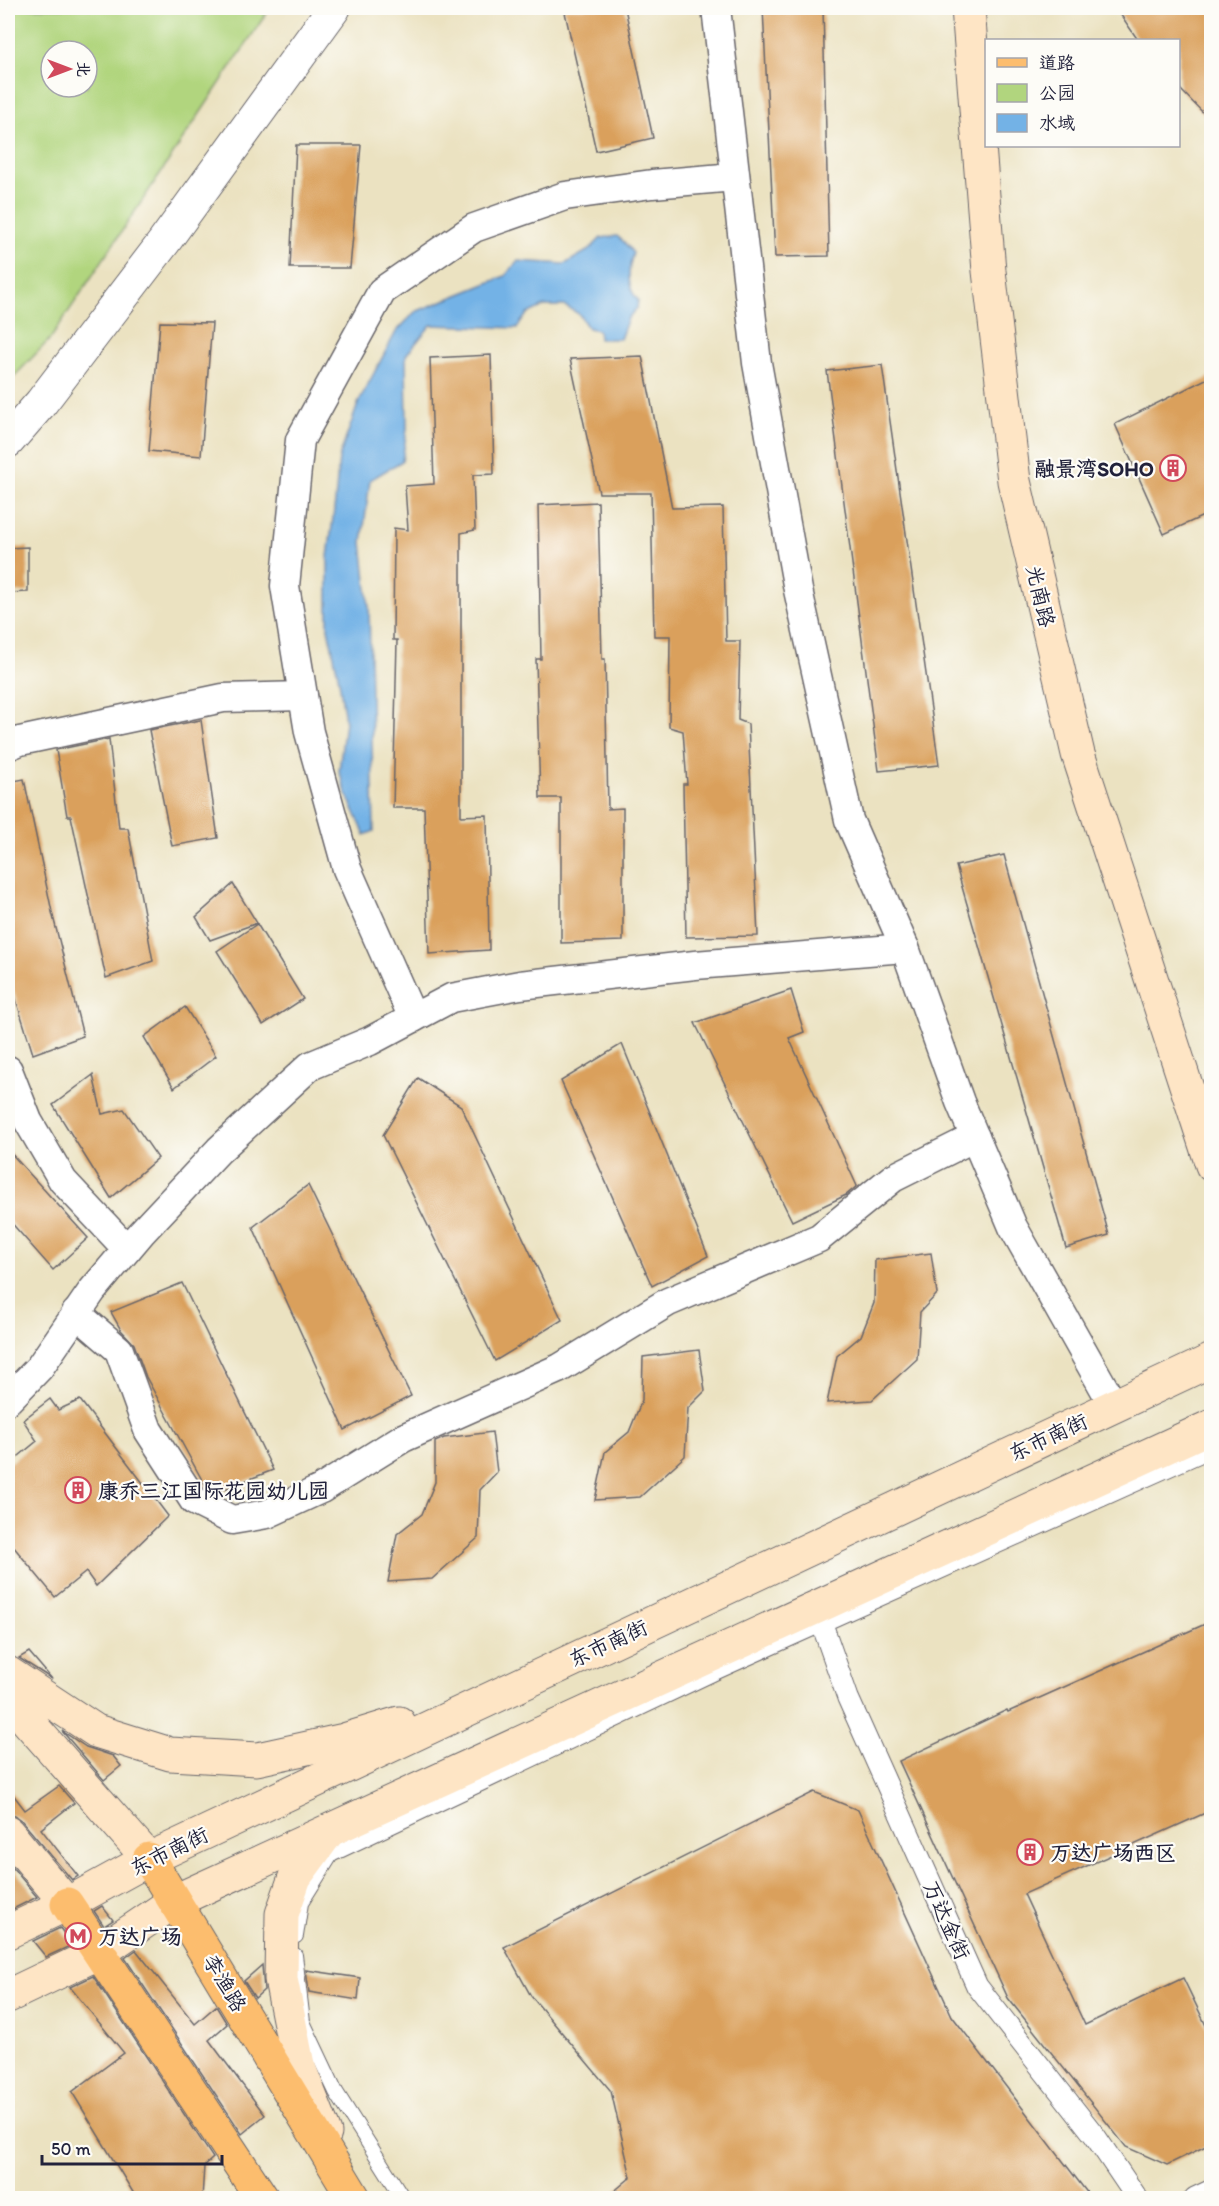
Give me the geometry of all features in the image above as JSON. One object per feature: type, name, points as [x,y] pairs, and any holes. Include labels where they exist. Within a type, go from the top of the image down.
[{"type":"main road","name":"光南路","points":[[968,8],[989,271],[1014,481],[1078,754],[1212,1165]]},
{"type":"main road","name":"东市南街","points":[[8,1932],[67,1904],[149,1859],[1212,1360]]},
{"type":"main road","points":[[8,1996],[99,1952],[175,1901],[329,1830],[819,1616],[1212,1426]]},
{"type":"main road","points":[[8,1673],[96,1731],[170,1754],[256,1759],[344,1740],[507,1691]]},
{"type":"main road","name":"李渔路","points":[[8,1699],[149,1859],[349,2190]]},
{"type":"main road","points":[[329,1830],[295,1878],[282,1914],[281,1979],[298,2065],[349,2190]]},
{"type":"main road","points":[[8,1833],[67,1904],[262,2199]]},
{"type":"street","points":[[8,441],[41,403],[164,242],[334,8]]},
{"type":"street","points":[[717,8],[757,363],[798,590],[849,820],[905,948],[960,1102],[1013,1227],[1114,1406]]},
{"type":"street","points":[[413,1018],[347,869],[309,732],[285,586],[300,440],[382,291],[474,228],[566,196],[652,184],[735,177]]},
{"type":"street","points":[[8,746],[31,739],[223,698],[303,696]]},
{"type":"street","points":[[8,1400],[39,1368],[92,1291],[127,1249],[219,1150],[310,1066],[370,1041],[451,998],[520,985],[695,965],[905,948]]},
{"type":"street","points":[[8,1070],[28,1121],[63,1181],[127,1249]]},
{"type":"street","points":[[76,1313],[119,1350],[148,1430],[194,1501],[232,1520],[267,1514],[321,1489],[403,1438],[560,1368],[668,1302],[819,1238],[893,1178],[975,1137]]},
{"type":"street","name":"万达金街","points":[[819,1616],[848,1698],[977,1986],[1095,2136],[1137,2199]]},
{"type":"street","points":[[1195,2199],[1212,2190]]},
{"type":"lane","points":[[403,2199],[336,2092],[303,2022],[294,1946],[301,1903],[331,1855],[719,1671],[819,1616],[1212,1450]]},
{"type":"green space","points":[[8,8],[270,8],[51,338],[8,383]]},
{"type":"water","points":[[617,236],[633,253],[629,278],[631,290],[638,300],[637,308],[628,318],[620,339],[599,339],[598,330],[588,328],[579,314],[565,306],[544,306],[527,314],[517,328],[431,325],[406,355],[407,429],[402,461],[370,480],[362,542],[369,608],[374,831],[365,835],[339,771],[345,721],[328,628],[328,557],[339,458],[359,401],[396,332],[415,312],[505,276],[518,261],[565,264],[589,250],[601,238]]},
{"type":"building","points":[[564,8],[625,8],[653,138],[596,151]]},
{"type":"building","points":[[763,8],[823,8],[829,256],[775,257]]},
{"type":"building","points":[[1116,8],[1212,8],[1212,122],[1180,89],[1180,39],[1137,39]]},
{"type":"building","points":[[296,145],[361,145],[350,268],[290,268]]},
{"type":"building","points":[[160,322],[212,323],[201,456],[149,451]]},
{"type":"building","points":[[491,355],[494,474],[473,475],[475,530],[461,533],[461,816],[487,815],[489,950],[429,954],[424,808],[393,808],[397,640],[393,640],[394,528],[408,530],[405,486],[434,484],[430,358]]},
{"type":"building","points":[[642,356],[672,508],[723,507],[726,641],[740,641],[738,720],[748,724],[758,936],[686,937],[683,784],[687,784],[683,731],[669,727],[670,636],[654,636],[651,493],[599,493],[570,359]]},
{"type":"building","points":[[882,365],[939,765],[879,771],[827,371]]},
{"type":"building","name":"融景湾SOHO","points":[[1212,376],[1212,512],[1164,534],[1115,424]]},
{"type":"building","points":[[598,502],[602,659],[605,659],[608,809],[623,808],[623,941],[561,943],[561,798],[540,798],[536,659],[541,659],[538,505]]},
{"type":"building","points":[[28,547],[28,592],[8,593],[8,548]]},
{"type":"building","points":[[201,720],[218,838],[172,846],[149,730]]},
{"type":"building","points":[[109,739],[119,828],[128,828],[153,961],[106,978],[71,816],[67,816],[56,750]]},
{"type":"building","points":[[24,779],[52,912],[83,1036],[33,1054],[8,974],[8,782]]},
{"type":"building","points":[[1004,855],[1109,1235],[1066,1248],[956,866]]},
{"type":"building","points":[[233,884],[257,923],[210,940],[196,917]]},
{"type":"building","points":[[257,924],[303,999],[263,1025],[217,951]]},
{"type":"building","points":[[791,990],[804,1032],[789,1038],[857,1186],[846,1195],[792,1221],[695,1023]]},
{"type":"building","points":[[185,1007],[216,1056],[174,1088],[144,1037]]},
{"type":"building","points":[[622,1044],[708,1256],[652,1286],[561,1081]]},
{"type":"building","points":[[93,1075],[102,1114],[124,1109],[158,1158],[111,1198],[53,1105]]},
{"type":"building","points":[[418,1078],[461,1106],[562,1320],[495,1361],[383,1135]]},
{"type":"building","points":[[8,1150],[88,1238],[53,1270],[8,1219]]},
{"type":"building","points":[[308,1185],[411,1396],[345,1430],[253,1227]]},
{"type":"building","points":[[931,1253],[937,1294],[920,1312],[917,1359],[872,1400],[827,1403],[837,1356],[861,1336],[874,1303],[875,1260]]},
{"type":"building","points":[[182,1283],[273,1470],[214,1493],[207,1489],[146,1377],[134,1344],[121,1330],[111,1312]]},
{"type":"building","points":[[699,1350],[705,1391],[688,1408],[685,1456],[640,1497],[595,1500],[605,1452],[629,1432],[642,1400],[643,1357]]},
{"type":"building","name":"康乔三江国际花园幼儿园","points":[[50,1399],[58,1410],[80,1400],[168,1516],[96,1586],[86,1572],[55,1597],[8,1540],[8,1465],[37,1441],[23,1420]]},
{"type":"building","points":[[492,1432],[497,1472],[480,1490],[478,1538],[432,1579],[388,1582],[397,1534],[422,1514],[435,1482],[435,1442],[444,1438]]},
{"type":"building","name":"万达广场西区","points":[[1212,1621],[1212,1810],[1024,1894],[1085,2025],[1183,1978],[1212,2038],[1212,2143],[1167,2165],[1126,2147],[1008,1998],[899,1761],[1007,1710],[1008,1712]]},
{"type":"building","points":[[29,1652],[52,1679],[19,1658]]},
{"type":"building","points":[[62,1731],[86,1747],[113,1756],[121,1766],[104,1780]]},
{"type":"building","points":[[59,1786],[74,1803],[41,1829],[78,1876],[72,1880],[22,1821],[15,1816],[8,1815],[8,1788],[25,1810]]},
{"type":"building","points":[[814,1792],[858,1810],[952,2016],[1092,2199],[605,2199],[631,2177],[611,2091],[531,1996],[504,1947]]},
{"type":"building","points":[[8,1862],[37,1897],[9,1911],[8,1909]]},
{"type":"building","points":[[102,1906],[113,1920],[104,1926],[94,1911]]},
{"type":"building","points":[[60,1928],[72,1945],[46,1957],[33,1941]]},
{"type":"building","points":[[136,1950],[195,2024],[216,2006],[227,2024],[209,2040],[265,2115],[242,2134],[125,1958]]},
{"type":"building","points":[[262,1965],[264,1990],[255,1998],[244,1981]]},
{"type":"building","points":[[306,1970],[360,1978],[358,2000],[309,1992]]},
{"type":"building","points":[[93,1976],[213,2158],[204,2166],[202,2199],[137,2199],[72,2092],[124,2053],[70,1987]]},
{"type":"place","name":"融景湾SOHO","points":[[1173,468]]},
{"type":"place","name":"康乔三江国际花园幼儿园","points":[[78,1490]]},
{"type":"place","name":"万达广场西区","points":[[1030,1852]]},
{"type":"place","name":"万达广场","points":[[78,1936]]}]
